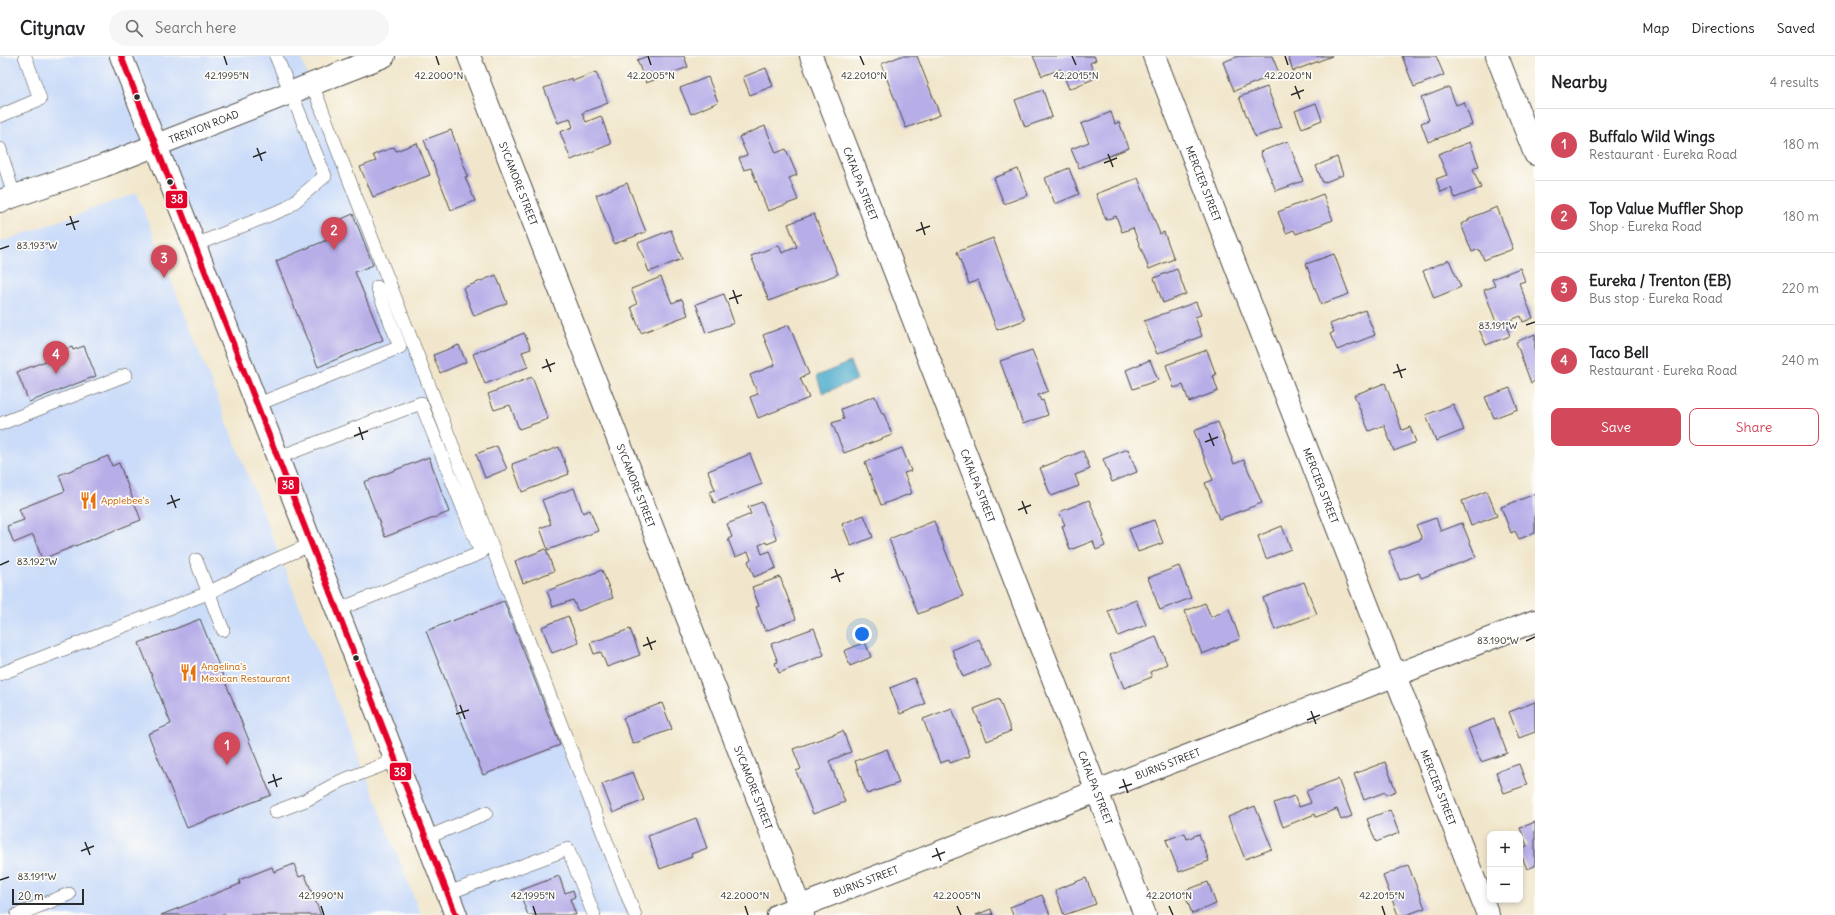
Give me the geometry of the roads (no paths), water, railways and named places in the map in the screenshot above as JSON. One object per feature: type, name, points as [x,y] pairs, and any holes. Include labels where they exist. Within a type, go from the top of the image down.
[{"type":"street","points":[[121,56],[456,915]]},
{"type":"street","name":"TRENTON ROAD","points":[[7,198],[103,166],[384,56]]},
{"type":"street","name":"SYCAMORE STREET","points":[[469,56],[802,911]]},
{"type":"street","name":"CATALPA STREET","points":[[812,56],[1146,915]]},
{"type":"street","name":"MERCIER STREET","points":[[1154,56],[1488,915]]},
{"type":"street","points":[[1497,56],[1535,154]]},
{"type":"street","name":"BURNS STREET","points":[[778,915],[802,911],[1098,791],[1535,621]]},
{"type":"lane","points":[[0,116],[40,99],[25,56]]},
{"type":"lane","points":[[195,245],[287,208],[325,176],[276,56]]},
{"type":"lane","points":[[312,84],[635,915]]},
{"type":"lane","points":[[0,149],[7,198]]},
{"type":"lane","points":[[256,405],[400,347],[377,287]]},
{"type":"lane","points":[[0,424],[126,376]]},
{"type":"lane","points":[[277,458],[421,403],[475,539],[480,553],[337,610]]},
{"type":"lane","points":[[0,414],[13,419]]},
{"type":"lane","points":[[0,674],[208,593],[257,568],[312,544]]},
{"type":"lane","points":[[196,560],[223,630]]},
{"type":"lane","points":[[275,812],[306,800],[341,781],[396,760]]},
{"type":"lane","points":[[426,838],[486,813]]},
{"type":"lane","points":[[448,893],[568,849],[594,915]]},
{"type":"lane","points":[[16,915],[69,894]]},
{"type":"water","points":[[850,362],[857,380],[823,393],[817,376]]},
{"type":"place","name":"Top Value Muffler Shop","points":[[334,250]]},
{"type":"place","name":"Eureka / Trenton (EB)","points":[[164,278]]},
{"type":"place","name":"Taco Bell","points":[[56,374]]},
{"type":"place","name":"Applebee's","points":[[88,500]]},
{"type":"place","name":"Angelina's Mexican Restaurant","points":[[188,672]]},
{"type":"place","name":"Buffalo Wild Wings","points":[[227,765]]}]
